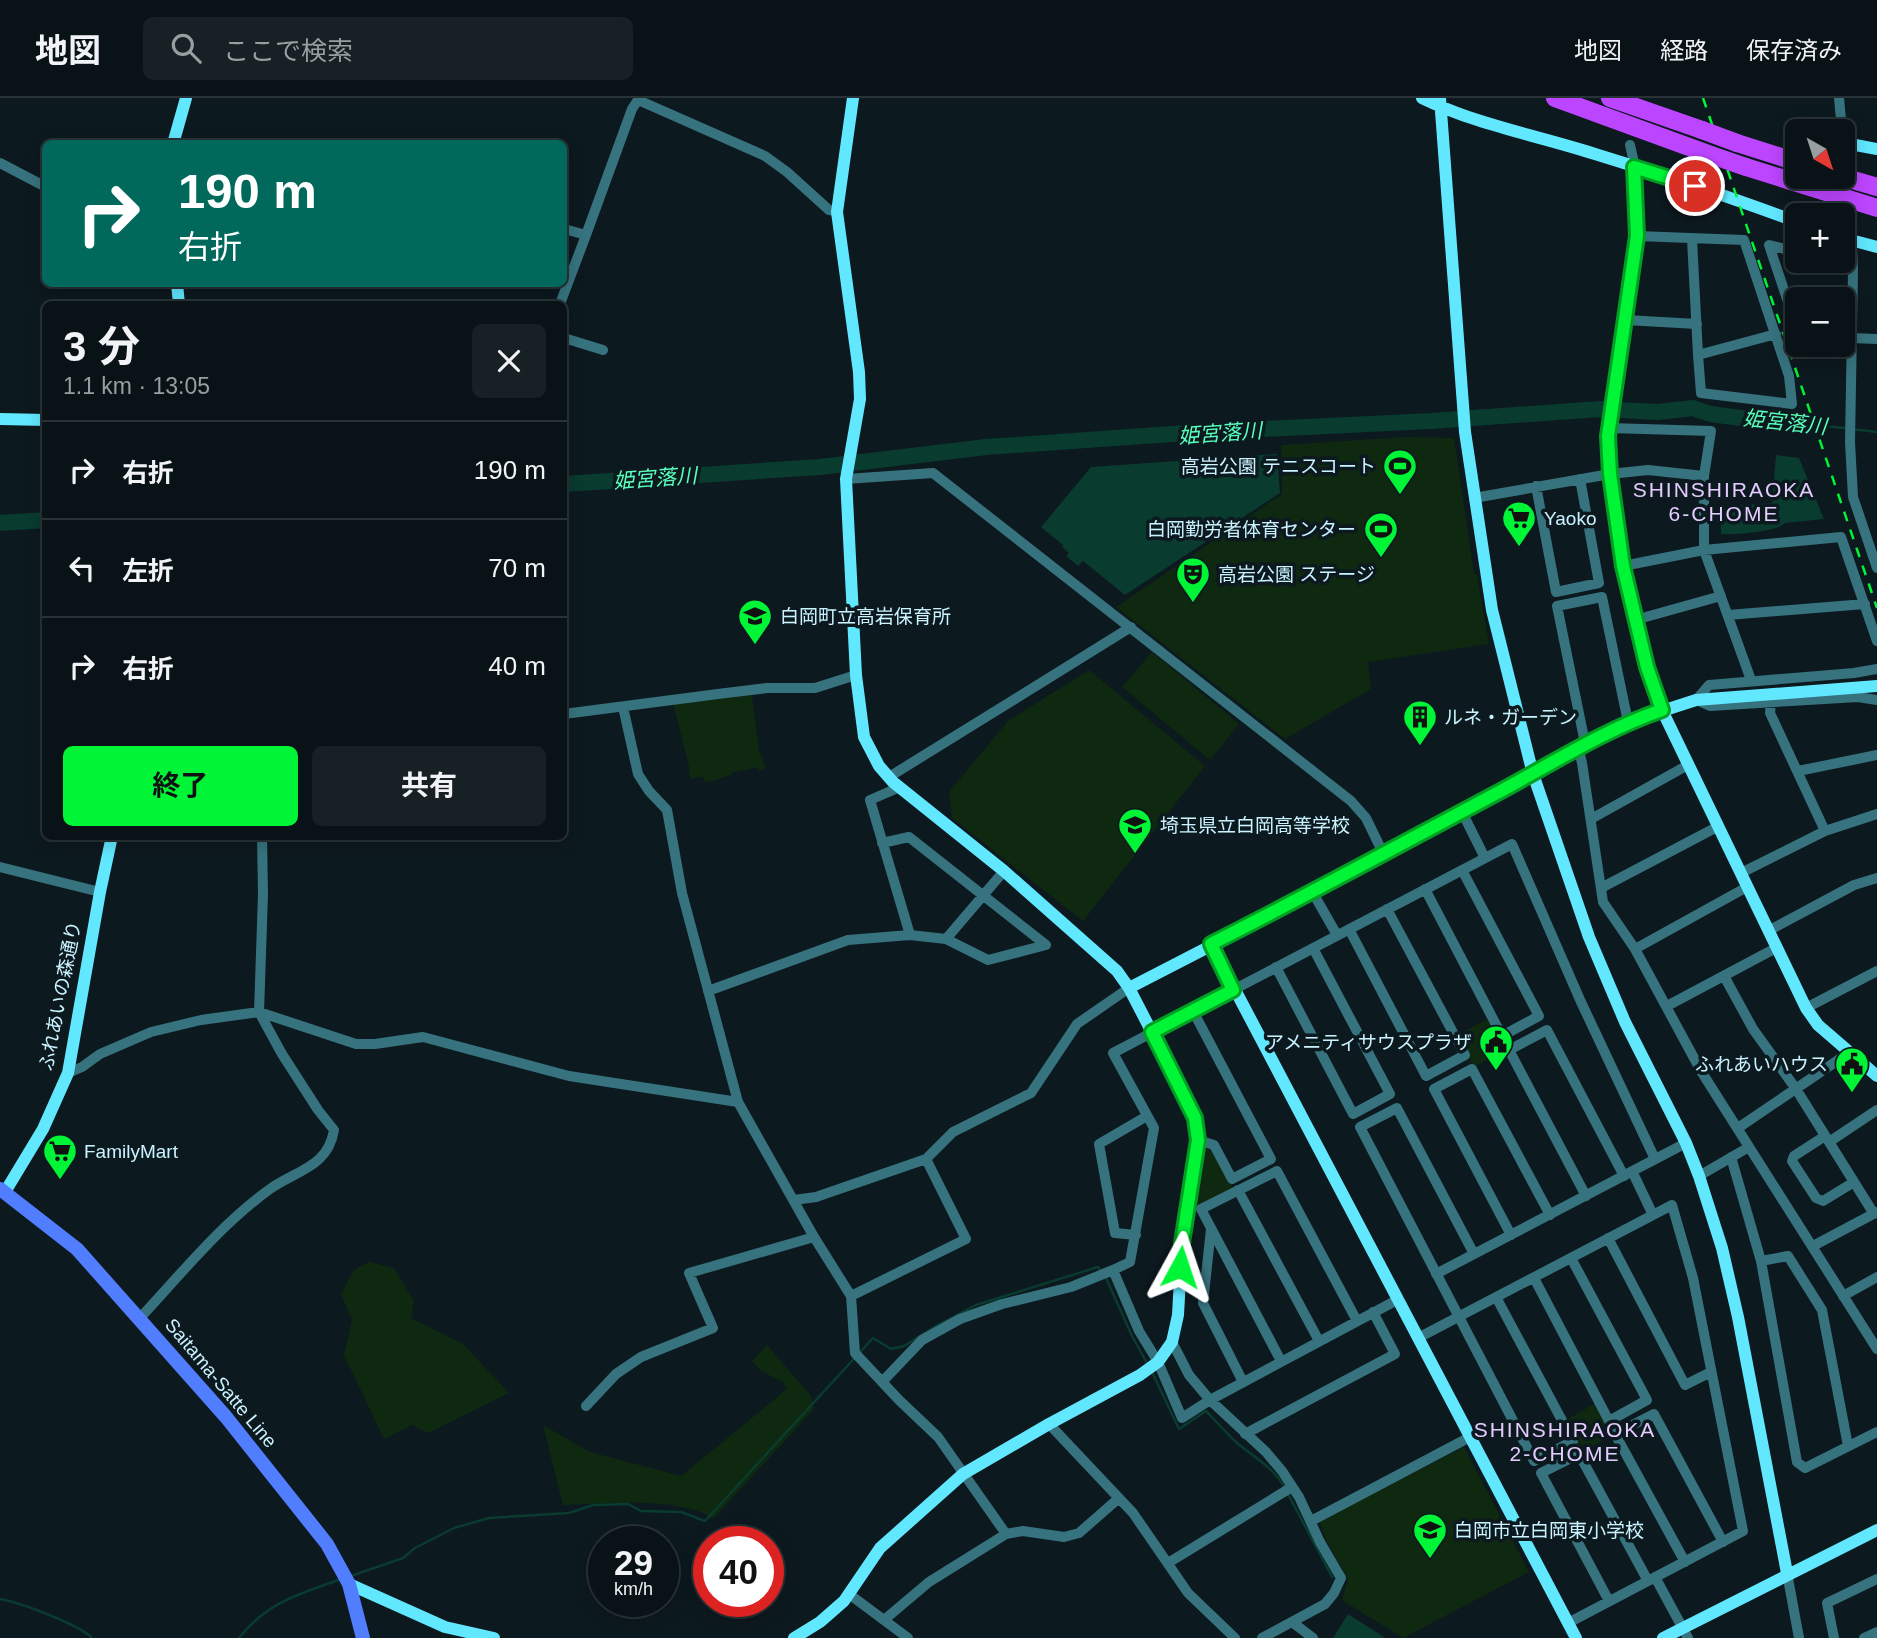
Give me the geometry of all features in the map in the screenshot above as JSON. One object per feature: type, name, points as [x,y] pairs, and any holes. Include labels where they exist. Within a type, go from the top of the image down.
[{"type":"highway","points":[[1555,98],[1746,167],[1877,208]]},
{"type":"highway","points":[[1610,98],[1785,158]]},
{"type":"highway","points":[[1855,174],[1877,187]]},
{"type":"main road","name":"Saitama-Satte Line","points":[[3,1190],[77,1249],[226,1417],[327,1544],[349,1584],[363,1638]]},
{"type":"street","points":[[174,140],[186,98]]},
{"type":"street","points":[[794,1638],[820,1622],[849,1594],[880,1548],[963,1474],[1140,1375],[1158,1362],[1172,1342],[1178,1315],[1182,1243],[1198,1140],[1195,1118],[1129,988],[1117,971],[1004,871],[889,777],[879,766],[864,737],[856,675],[846,479],[860,399],[859,372],[837,212],[853,98]]},
{"type":"street","points":[[1422,98],[1496,127],[1593,153],[1759,206],[1785,217]]},
{"type":"street","points":[[1839,98],[1841,119]]},
{"type":"street","points":[[567,285],[632,108],[638,100],[765,156],[829,210],[837,212]]},
{"type":"street","points":[[1440,103],[1462,405],[1492,610],[1533,774],[1589,937],[1625,1022],[1686,1143],[1721,1248],[1738,1317],[1799,1638]]},
{"type":"street","points":[[1855,141],[1877,149]]},
{"type":"street","points":[[1630,145],[1634,167],[1637,236],[1609,428],[1610,474],[1623,566],[1635,620],[1662,710],[1806,1008],[1818,1025],[1877,1076]]},
{"type":"street","points":[[0,163],[42,185]]},
{"type":"street","points":[[567,230],[586,235]]},
{"type":"street","points":[[1637,236],[1744,240],[1789,376],[1791,404],[1701,394],[1692,239]]},
{"type":"street","points":[[1855,241],[1877,247]]},
{"type":"street","points":[[1785,249],[1769,244],[1785,293]]},
{"type":"street","points":[[1626,320],[1698,324]]},
{"type":"street","points":[[1699,355],[1776,334]]},
{"type":"street","points":[[1855,338],[1877,339]]},
{"type":"street","points":[[567,339],[603,350]]},
{"type":"street","points":[[1852,357],[1850,442],[1853,497],[1877,567]]},
{"type":"street","points":[[0,419],[42,420]]},
{"type":"street","points":[[1609,428],[1711,431],[1704,476],[1704,550],[1751,680]]},
{"type":"street","points":[[1474,498],[1648,470],[1704,476]]},
{"type":"street","points":[[846,479],[933,473],[1351,801],[1366,818],[1384,855]]},
{"type":"street","points":[[1536,486],[1556,592],[1599,583],[1580,479]]},
{"type":"street","points":[[1623,566],[1704,550],[1841,537],[1877,640]]},
{"type":"street","points":[[1635,620],[1721,596]]},
{"type":"street","points":[[1628,722],[1602,597],[1557,606],[1581,745],[1603,901],[1635,949],[1701,1071],[1877,1349]]},
{"type":"street","points":[[1728,615],[1865,604]]},
{"type":"street","points":[[889,777],[1131,627]]},
{"type":"street","points":[[1696,700],[1709,685],[1877,669]]},
{"type":"street","points":[[567,714],[743,691],[815,688],[856,675]]},
{"type":"street","points":[[794,1200],[816,1197],[926,1159],[953,1132],[1031,1093],[1077,1024],[1129,988],[1313,893],[1533,774],[1581,745],[1628,722],[1696,700],[1877,686]]},
{"type":"street","points":[[1696,700],[1710,706],[1858,697],[1877,700]]},
{"type":"street","points":[[1770,702],[1770,713],[1825,831]]},
{"type":"street","points":[[623,707],[638,774],[667,810],[682,893],[738,1102],[814,1237],[851,1296],[855,1353],[938,1437],[1006,1534]]},
{"type":"street","points":[[1798,771],[1877,755]]},
{"type":"street","points":[[1591,819],[1688,765]]},
{"type":"street","points":[[900,787],[870,800],[910,934]]},
{"type":"street","points":[[1462,812],[1485,858]]},
{"type":"street","points":[[1741,873],[1825,831],[1877,814]]},
{"type":"street","points":[[1601,888],[1717,827]]},
{"type":"street","points":[[708,991],[848,940],[910,934],[946,939],[988,960],[1046,945],[909,837],[881,843]]},
{"type":"street","name":"ふれあいの森通り","points":[[3,1190],[43,1129],[68,1073],[111,840]]},
{"type":"street","points":[[141,1318],[237,1214],[272,1187],[318,1162],[332,1143],[334,1130],[282,1054],[259,1012],[262,840]]},
{"type":"street","points":[[882,1382],[922,1340],[960,1320],[1002,1304],[1071,1287],[1130,1262],[1154,1128],[1113,1053],[1512,844],[1581,1002],[1655,1159]]},
{"type":"street","points":[[0,867],[100,892]]},
{"type":"street","points":[[1425,889],[1502,1036],[1539,1016],[1462,870]]},
{"type":"street","points":[[946,939],[1004,871]]},
{"type":"street","points":[[1768,931],[1854,885],[1877,878]]},
{"type":"street","points":[[1635,949],[1748,887]]},
{"type":"street","points":[[1313,893],[1337,935]]},
{"type":"street","points":[[1349,929],[1426,1076],[1465,1055],[1387,909]]},
{"type":"street","points":[[1211,944],[1576,1638]]},
{"type":"street","points":[[1276,967],[1353,1114],[1390,1094],[1313,948]]},
{"type":"street","points":[[1667,1006],[1776,948]]},
{"type":"street","points":[[1806,1008],[1877,971]]},
{"type":"street","points":[[1724,976],[1753,1030],[1796,1089],[1875,1213],[1813,1246]]},
{"type":"street","points":[[1193,1011],[1271,1159],[1232,1179],[1214,1145],[1198,1140]]},
{"type":"street","points":[[68,1073],[100,1054],[151,1032],[201,1020],[259,1012],[356,1044],[423,1037],[569,1076],[738,1102]]},
{"type":"street","points":[[1586,1196],[1509,1050],[1547,1030],[1653,1214]]},
{"type":"street","points":[[1738,1128],[1850,1052]]},
{"type":"street","points":[[1511,1235],[1434,1089],[1472,1069],[1550,1215]]},
{"type":"street","points":[[1474,1254],[1397,1108],[1360,1127],[1534,1461],[1573,1441],[1496,1297]]},
{"type":"street","points":[[1854,1182],[1823,1201],[1816,1198],[1793,1161],[1794,1156],[1877,1110]]},
{"type":"street","points":[[1136,1235],[1115,1233],[1099,1143],[1147,1116]]},
{"type":"street","points":[[1436,1274],[1686,1143]]},
{"type":"street","points":[[1699,1176],[1749,1147]]},
{"type":"street","points":[[1731,1157],[1761,1261],[1797,1462],[1805,1468],[1877,1432]]},
{"type":"street","points":[[851,1296],[966,1239],[926,1159]]},
{"type":"street","points":[[1281,1361],[1201,1209],[1277,1171],[1357,1321]]},
{"type":"street","points":[[1238,1190],[1319,1341]]},
{"type":"street","points":[[1418,1338],[1672,1205],[1693,1278],[1743,1531],[1568,1623]]},
{"type":"street","points":[[1211,1229],[1203,1303],[1243,1382]]},
{"type":"street","points":[[586,1406],[616,1374],[641,1357],[713,1328],[689,1273],[814,1237]]},
{"type":"street","points":[[1608,1238],[1685,1385],[1711,1372]]},
{"type":"street","points":[[1761,1261],[1788,1256],[1822,1310],[1847,1446]]},
{"type":"street","points":[[1534,1278],[1609,1421],[1647,1401],[1571,1258]]},
{"type":"street","points":[[1113,1270],[1139,1331],[1158,1362],[1182,1418],[1210,1399],[1397,1300]]},
{"type":"street","points":[[1843,1296],[1877,1277]]},
{"type":"street","points":[[1245,1434],[1395,1354],[1373,1312]]},
{"type":"street","points":[[1172,1342],[1189,1375],[1210,1399],[1266,1452],[1292,1487],[1341,1578],[1325,1604],[1262,1638]]},
{"type":"street","points":[[1685,1562],[1615,1434],[1654,1414],[1723,1542]]},
{"type":"street","points":[[1049,1424],[1133,1513],[1188,1593],[1227,1636]]},
{"type":"street","points":[[1311,1521],[1470,1437]]},
{"type":"street","points":[[1609,1601],[1541,1473],[1579,1454],[1685,1633]]},
{"type":"street","points":[[1168,1563],[1292,1487]]},
{"type":"street","points":[[884,1620],[929,1582],[1006,1534],[1023,1531],[1064,1537],[1079,1534],[1119,1498]]},
{"type":"street","points":[[1663,1638],[1685,1633],[1787,1573],[1877,1530]]},
{"type":"street","points":[[1834,1638],[1827,1604],[1877,1579]]},
{"type":"street","points":[[349,1584],[435,1623],[494,1638]]},
{"type":"street","points":[[849,1594],[908,1638]]},
{"type":"street","points":[[1292,1622],[1313,1638]]},
{"type":"street","points":[[1864,1638],[1877,1632]]},
{"type":"shaded area","points":[[1406,437],[1454,438],[1474,573],[1477,575],[1489,644],[1368,662],[1371,689],[1285,739],[1116,607],[1282,494],[1281,445]]},
{"type":"shaded area","points":[[1277,454],[1280,493],[1125,595],[1083,561],[1078,566],[1066,556],[1069,553],[1063,545],[1041,527],[1091,467]]},
{"type":"shaded area","points":[[1776,455],[1799,458],[1824,519],[1785,523],[1773,529],[1754,532],[1721,534],[1720,507],[1772,503]]},
{"type":"shaded area","points":[[1152,652],[1239,724],[1210,760],[1122,687]]},
{"type":"shaded area","points":[[1089,670],[1205,766],[1083,921],[952,818],[949,792],[1008,721]]},
{"type":"shaded area","points":[[752,695],[759,750],[766,768],[759,771],[758,767],[731,773],[705,783],[703,776],[690,779],[673,703]]},
{"type":"shaded area","points":[[1488,1019],[1504,1051],[1474,1067],[1457,1035]]},
{"type":"shaded area","points":[[1203,1148],[1213,1150],[1234,1188],[1192,1211]]},
{"type":"shaded area","points":[[369,1262],[394,1268],[414,1301],[411,1318],[463,1344],[509,1393],[428,1433],[412,1425],[384,1439],[344,1355],[352,1320],[341,1294],[354,1270]]},
{"type":"shaded area","points":[[767,1345],[811,1396],[814,1409],[713,1519],[700,1512],[662,1504],[563,1505],[543,1425],[590,1452],[681,1476],[787,1389],[783,1382],[761,1371],[752,1361]]},
{"type":"shaded area","points":[[1596,1403],[1613,1435],[1582,1452],[1564,1421]]},
{"type":"shaded area","name":"白岡市立白岡東小学校","points":[[1464,1447],[1529,1572],[1403,1638],[1342,1600],[1348,1579],[1326,1540],[1319,1521]]},
{"type":"shaded area","points":[[1348,1614],[1384,1637],[1333,1638]]},
{"type":"waterway","name":"姫宮落川","points":[[567,484],[820,467],[986,447],[1600,409],[1658,412],[1693,408],[1710,414],[1771,422]]},
{"type":"waterway","name":"姫宮落川","points":[[1710,414],[1710,420]]},
{"type":"waterway","name":"姫宮落川","points":[[1771,422],[1846,428]]},
{"type":"waterway","name":"姫宮落川","points":[[1852,429],[1877,432]]},
{"type":"waterway","name":"姫宮落川","points":[[0,523],[42,520]]},
{"type":"waterway","points":[[351,1576],[403,1558],[415,1548],[454,1528],[489,1518],[569,1513],[593,1505],[628,1504],[641,1511],[681,1512],[705,1521],[873,1338],[891,1349],[904,1346],[976,1305],[1098,1267],[1102,1272]]},
{"type":"waterway","points":[[1106,1278],[1147,1363]]},
{"type":"waterway","points":[[1152,1372],[1179,1429],[1206,1411],[1237,1443],[1269,1469],[1285,1488]]},
{"type":"waterway","points":[[1288,1494],[1332,1577]]},
{"type":"waterway","points":[[239,1638],[273,1607],[341,1579]]},
{"type":"waterway","points":[[0,1599],[49,1615],[92,1638]]},
{"type":"railway","points":[[1703,98],[1877,608]]},
{"type":"place","name":"高岩公園 テニスコート","points":[[1400,496]]},
{"type":"place","name":"Yaoko","points":[[1519,548]]},
{"type":"place","name":"白岡勤労者体育センター","points":[[1381,559]]},
{"type":"place","name":"高岩公園 ステージ","points":[[1193,604]]},
{"type":"place","name":"白岡町立高岩保育所","points":[[755,646]]},
{"type":"place","name":"ルネ・ガーデン","points":[[1420,747]]},
{"type":"place","name":"埼玉県立白岡高等学校","points":[[1135,855]]},
{"type":"place","name":"アメニティサウスプラザ","points":[[1496,1072]]},
{"type":"place","name":"ふれあいハウス","points":[[1852,1094]]},
{"type":"place","name":"FamilyMart","points":[[60,1181]]},
{"type":"place","name":"白岡市立白岡東小学校","points":[[1430,1560]]},
{"type":"district","name":"SHINSHIRAOKA 6-CHOME","points":[[1724,501]]},
{"type":"district","name":"SHINSHIRAOKA 2-CHOME","points":[[1565,1441]]},
{"type":"route","points":[[1180,1267],[1198,1140],[1195,1118],[1152,1032],[1233,990],[1211,944],[1313,893],[1585,743],[1628,722],[1662,710],[1647,667],[1623,566],[1610,474],[1608,436],[1633,278],[1637,236],[1634,167],[1695,186]]}]
